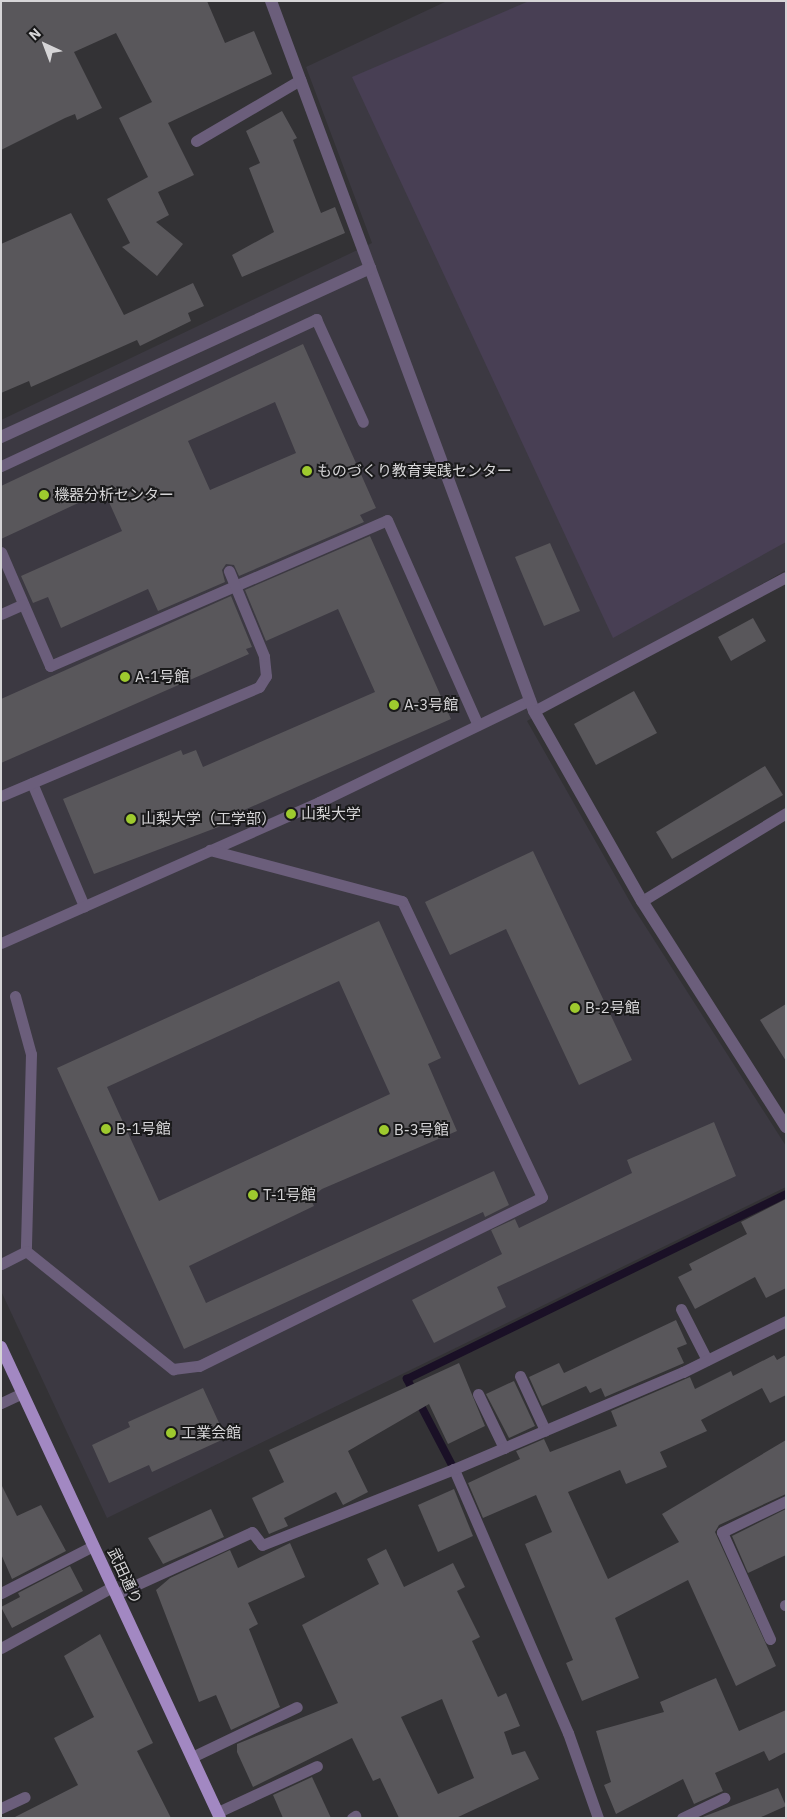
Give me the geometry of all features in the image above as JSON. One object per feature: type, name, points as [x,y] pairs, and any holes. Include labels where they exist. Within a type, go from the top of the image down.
[{"type":"main road","name":"武田通り","points":[[1,1347],[219,1815]]},
{"type":"street","points":[[271,1],[532,705],[642,902],[786,1127]]},
{"type":"street","points":[[1,437],[370,268]]},
{"type":"lane","points":[[196,141],[300,80]]},
{"type":"lane","points":[[1,466],[316,319],[363,422]]},
{"type":"lane","points":[[1,552],[50,666],[387,520],[478,725]]},
{"type":"lane","points":[[1,796],[259,687],[266,676],[264,656],[229,572]]},
{"type":"lane","points":[[1,943],[210,850],[478,725],[532,705],[786,577]]},
{"type":"lane","points":[[1,614],[24,604]]},
{"type":"lane","points":[[32,783],[84,906]]},
{"type":"lane","points":[[642,902],[786,813]]},
{"type":"lane","points":[[26,1251],[173,1369],[199,1366],[542,1197],[402,901],[210,850]]},
{"type":"lane","points":[[15,996],[31,1054],[26,1251]]},
{"type":"lane","points":[[1,1264],[26,1251]]},
{"type":"lane","points":[[681,1309],[707,1360]]},
{"type":"lane","points":[[1,1648],[114,1590],[252,1532],[262,1546],[504,1448],[707,1360],[786,1321]]},
{"type":"lane","points":[[520,1376],[545,1430]]},
{"type":"lane","points":[[1,1403],[22,1393]]},
{"type":"lane","points":[[478,1394],[504,1448]]},
{"type":"lane","points":[[454,1469],[568,1733],[598,1818]]},
{"type":"lane","points":[[770,1639],[722,1532],[786,1500]]},
{"type":"lane","points":[[1,1594],[93,1546]]},
{"type":"lane","points":[[192,1757],[298,1707]]},
{"type":"lane","points":[[219,1815],[317,1766]]},
{"type":"lane","points":[[1,1808],[25,1797]]},
{"type":"lane","points":[[682,1818],[724,1798]]},
{"type":"shaded area","name":"山梨大学","points":[[447,1],[786,1],[786,570],[527,721],[633,907],[786,1146],[786,1187],[107,1518],[1,1291],[1,420],[372,243],[306,67]]},
{"type":"shaded area","points":[[529,1],[786,1],[786,542],[613,638],[352,77]]},
{"type":"building","points":[[1,1],[207,1],[225,43],[254,31],[272,74],[168,123],[194,175],[158,192],[169,215],[156,222],[183,244],[157,276],[122,247],[130,243],[107,199],[148,177],[119,118],[152,102],[116,33],[74,52],[102,108],[77,120],[75,114],[65,118],[1,150]]},
{"type":"building","points":[[282,111],[297,138],[293,140],[321,213],[335,207],[345,233],[242,277],[232,255],[274,232],[249,168],[260,163],[246,131]]},
{"type":"building","points":[[71,213],[124,315],[193,283],[204,306],[188,313],[191,321],[140,346],[137,340],[31,387],[29,381],[1,393],[1,244]]},
{"type":"building","points":[[303,344],[376,508],[360,515],[364,522],[239,576],[234,565],[226,564],[222,570],[225,582],[158,611],[148,589],[61,628],[48,597],[33,603],[21,576],[122,531],[104,491],[1,539],[1,486]],"holes":[[[275,402],[296,453],[210,490],[188,441]]]},
{"type":"building","points":[[370,536],[451,719],[233,815],[221,826],[94,874],[63,799],[181,750],[183,755],[196,750],[203,767],[375,692],[338,609],[266,641],[245,590]]},
{"type":"building","points":[[550,543],[580,611],[544,626],[515,557]]},
{"type":"building","name":"A-1号館","points":[[231,596],[252,647],[246,649],[249,654],[1,763],[1,699]]},
{"type":"building","points":[[753,618],[766,641],[731,661],[718,637]]},
{"type":"building","points":[[634,691],[657,733],[596,765],[574,724]]},
{"type":"building","points":[[765,766],[783,795],[672,859],[656,832]]},
{"type":"building","name":"B-2号館","points":[[533,851],[632,1060],[579,1085],[506,929],[450,955],[425,902]]},
{"type":"building","name":"B-1号館","points":[[379,921],[441,1058],[428,1064],[457,1131],[322,1189],[310,1198],[314,1206],[189,1266],[206,1303],[494,1171],[509,1205],[485,1217],[483,1212],[184,1349],[57,1068]],"holes":[[[339,981],[390,1094],[159,1201],[107,1087]]]},
{"type":"building","points":[[786,1004],[786,1061],[760,1020]]},
{"type":"building","points":[[714,1122],[736,1176],[497,1287],[506,1307],[434,1343],[412,1300],[502,1254],[491,1230],[515,1219],[519,1228],[632,1173],[627,1160]]},
{"type":"building","points":[[786,1199],[786,1288],[766,1298],[755,1277],[695,1309],[678,1277],[692,1270],[689,1264],[747,1234],[741,1222]]},
{"type":"building","points":[[676,1320],[687,1344],[677,1348],[684,1363],[605,1397],[601,1388],[590,1393],[586,1386],[542,1406],[529,1377],[559,1363],[564,1373]]},
{"type":"building","points":[[774,1355],[777,1360],[786,1355],[786,1395],[770,1403],[762,1388],[701,1420],[707,1431],[660,1452],[667,1467],[626,1484],[620,1470],[568,1492],[608,1579],[679,1542],[662,1514],[786,1440],[786,1494],[719,1525],[715,1532],[776,1666],[736,1686],[688,1580],[615,1618],[639,1678],[582,1701],[566,1663],[573,1660],[525,1544],[552,1532],[536,1495],[483,1518],[468,1483],[520,1459],[516,1451],[544,1439],[550,1452],[617,1426],[611,1411],[690,1377],[695,1389],[731,1371],[733,1376]]},
{"type":"building","points":[[459,1363],[485,1426],[448,1444],[429,1404],[348,1451],[368,1492],[343,1505],[336,1492],[284,1518],[288,1526],[269,1534],[252,1498],[284,1482],[269,1450]]},
{"type":"building","points":[[514,1381],[535,1426],[509,1438],[486,1394]]},
{"type":"building","name":"工業会館","points":[[203,1388],[226,1438],[152,1472],[149,1465],[109,1483],[92,1445],[130,1427],[128,1422]]},
{"type":"building","points":[[1,1484],[17,1516],[41,1505],[66,1551],[12,1579],[1,1554]]},
{"type":"building","points":[[454,1489],[473,1536],[438,1552],[418,1505]]},
{"type":"building","points":[[211,1509],[224,1537],[163,1564],[148,1538]]},
{"type":"building","points":[[786,1509],[786,1555],[748,1573],[732,1536]]},
{"type":"building","points":[[290,1543],[305,1577],[248,1603],[258,1624],[249,1629],[280,1707],[231,1730],[216,1695],[199,1702],[156,1590],[170,1578],[230,1550],[238,1568]]},
{"type":"building","points":[[386,1549],[404,1587],[453,1563],[465,1587],[457,1591],[480,1637],[472,1641],[498,1697],[506,1693],[520,1726],[504,1732],[512,1755],[525,1751],[539,1779],[456,1818],[399,1818],[380,1778],[373,1781],[352,1738],[253,1787],[237,1752],[237,1744],[338,1703],[302,1625],[379,1584],[367,1559]],"holes":[[[442,1699],[474,1778],[438,1794],[401,1717]]]},
{"type":"building","points":[[70,1566],[83,1591],[12,1628],[1,1607],[20,1597],[18,1593]]},
{"type":"building","points":[[100,1634],[153,1743],[137,1751],[171,1818],[13,1818],[78,1785],[54,1738],[94,1717],[64,1656]]},
{"type":"building","points":[[716,1678],[739,1731],[786,1710],[786,1752],[769,1761],[764,1751],[715,1773],[723,1791],[694,1804],[683,1779],[616,1814],[604,1785],[611,1782],[596,1731],[664,1712],[660,1702]]},
{"type":"building","points":[[312,1777],[331,1818],[283,1818],[273,1795]]},
{"type":"building","points":[[778,1788],[786,1806],[759,1818],[700,1818]]},
{"type":"waterway","points":[[454,1469],[407,1379],[786,1194]]},
{"type":"place","name":"ものづくり教育実践センター","points":[[307,471]]},
{"type":"place","name":"機器分析センター","points":[[44,495]]},
{"type":"place","name":"A-1号館","points":[[125,677]]},
{"type":"place","name":"A-3号館","points":[[394,705]]},
{"type":"place","name":"山梨大学","points":[[291,814]]},
{"type":"place","name":"山梨大学（工学部）","points":[[131,819]]},
{"type":"place","name":"B-2号館","points":[[575,1008]]},
{"type":"place","name":"B-1号館","points":[[106,1129]]},
{"type":"place","name":"B-3号館","points":[[384,1130]]},
{"type":"place","name":"T-1号館","points":[[253,1195]]},
{"type":"place","name":"工業会館","points":[[171,1433]]}]
